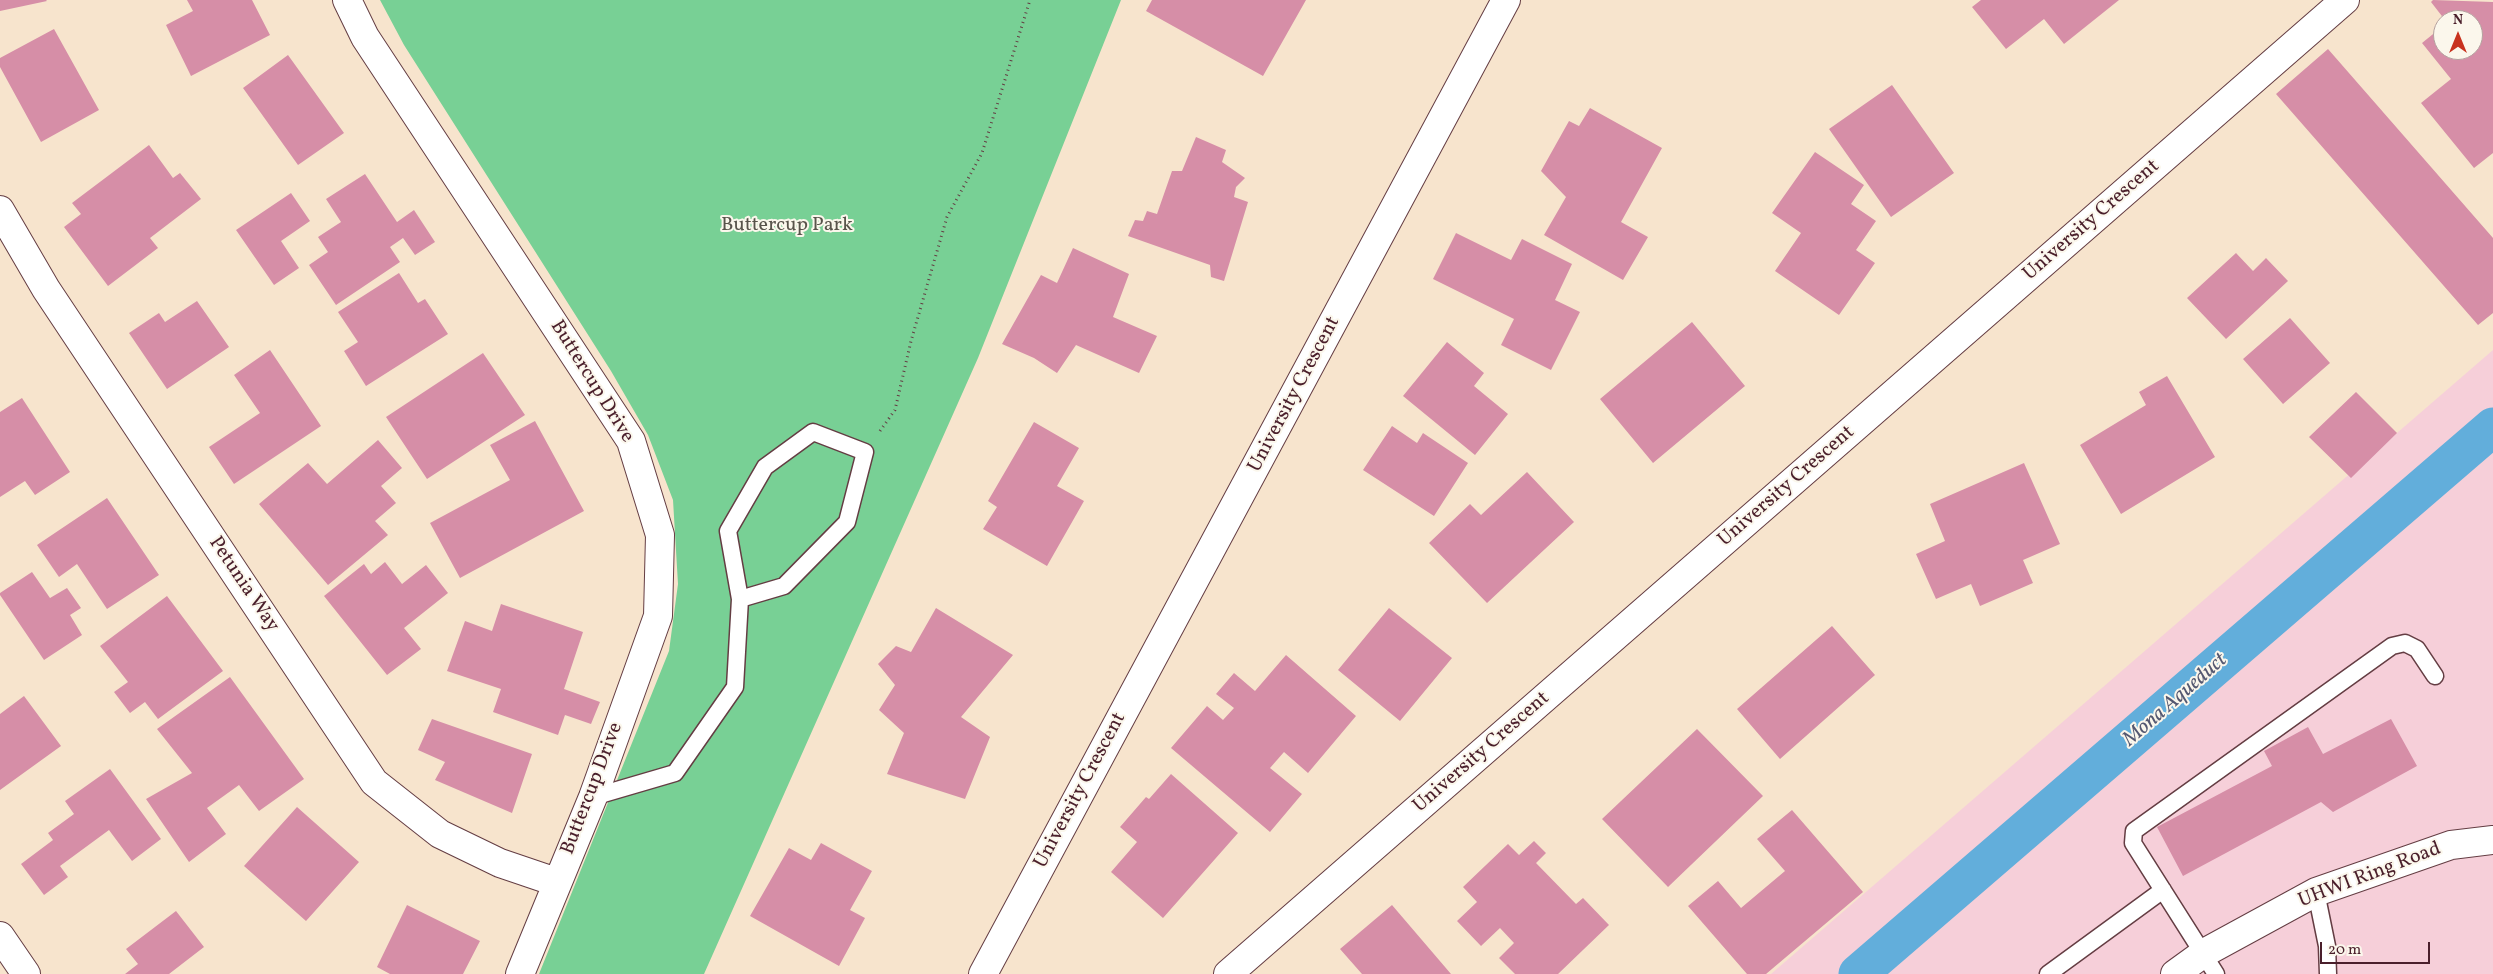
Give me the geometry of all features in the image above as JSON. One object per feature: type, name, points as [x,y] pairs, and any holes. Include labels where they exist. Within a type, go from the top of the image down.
[{"type":"street","name":"Buttercup Drive","points":[[347,0],[365,37],[631,441],[660,535],[658,616],[593,797],[556,882],[520,974]]},
{"type":"street","name":"University Crescent","points":[[983,974],[1506,0]]},
{"type":"street","name":"University Crescent","points":[[1228,974],[2345,0]]},
{"type":"street","name":"Petunia Way","points":[[0,210],[46,289],[374,782],[440,834],[500,863],[556,882]]},
{"type":"street","name":"UHWI Ring Road","points":[[2175,974],[2210,963],[2316,892],[2451,845],[2493,840]]},
{"type":"street","points":[[0,936],[26,974]]},
{"type":"lane","points":[[593,797],[675,772],[735,687],[740,599],[728,531],[765,467],[812,432],[865,452],[847,522],[784,586],[740,599]]},
{"type":"lane","points":[[2210,963],[2133,843],[2134,831],[2392,646],[2405,643],[2417,649],[2435,676]]},
{"type":"lane","points":[[2048,974],[2163,890]]},
{"type":"lane","points":[[2316,892],[2327,946],[2328,974]]},
{"type":"path","points":[[865,452],[895,410],[911,341],[947,218],[982,153],[1030,0]]},
{"type":"shaded area","points":[[2493,350],[2493,974],[1771,974]]},
{"type":"green space","name":"Buttercup Park","points":[[380,0],[1121,0],[978,358],[704,974],[539,974],[669,651],[678,584],[673,500],[648,435],[611,371],[404,45]]},
{"type":"building","points":[[0,0],[46,0],[47,1],[0,11]]},
{"type":"building","points":[[187,0],[252,0],[270,35],[191,76],[166,25],[193,11]]},
{"type":"building","points":[[1152,0],[1306,0],[1263,76],[1146,11]]},
{"type":"building","points":[[1981,0],[2119,0],[2064,44],[2044,19],[2006,49],[1972,7]]},
{"type":"building","points":[[2433,0],[2493,2],[2493,153],[2474,168],[2421,103],[2451,79],[2436,60],[2483,60],[2483,10],[2437,10],[2431,2]]},
{"type":"building","points":[[54,29],[99,110],[41,142],[0,67],[0,58]]},
{"type":"building","points":[[2433,34],[2433,57],[2422,43]]},
{"type":"building","points":[[2328,49],[2493,238],[2493,313],[2478,325],[2276,94]]},
{"type":"building","points":[[288,55],[344,133],[298,165],[243,88]]},
{"type":"building","points":[[1892,85],[1954,173],[1891,217],[1829,129]]},
{"type":"building","points":[[1590,108],[1662,148],[1621,222],[1648,237],[1623,280],[1544,235],[1566,197],[1541,171],[1569,121],[1579,126]]},
{"type":"building","points":[[1196,137],[1226,150],[1222,162],[1245,178],[1236,187],[1234,197],[1248,202],[1224,281],[1211,277],[1210,265],[1128,236],[1135,220],[1143,221],[1147,211],[1157,214],[1172,171],[1182,171]]},
{"type":"building","points":[[149,145],[173,178],[180,173],[201,199],[150,238],[158,248],[108,286],[64,227],[81,214],[72,203]]},
{"type":"building","points":[[1815,152],[1864,185],[1851,204],[1876,221],[1856,250],[1875,263],[1839,315],[1775,271],[1801,233],[1772,213]]},
{"type":"building","points":[[365,174],[397,222],[414,210],[435,242],[415,255],[403,238],[390,247],[400,262],[336,305],[309,265],[328,252],[318,237],[341,222],[326,199]]},
{"type":"building","points":[[291,193],[310,221],[281,241],[299,268],[274,285],[236,230]]},
{"type":"building","points":[[1456,233],[1511,260],[1522,239],[1572,264],[1555,300],[1580,312],[1551,370],[1501,345],[1514,319],[1433,279]]},
{"type":"building","points":[[1073,248],[1129,274],[1113,317],[1157,336],[1139,373],[1076,345],[1057,373],[1034,358],[1002,344],[1041,275],[1057,283]]},
{"type":"building","points":[[2236,253],[2253,271],[2266,258],[2288,281],[2226,339],[2187,298]]},
{"type":"building","points":[[399,273],[418,303],[425,299],[448,334],[366,386],[344,351],[358,342],[338,312]]},
{"type":"building","points":[[197,301],[229,347],[167,389],[129,333],[159,313],[165,322]]},
{"type":"building","points":[[2290,318],[2330,363],[2283,404],[2243,359]]},
{"type":"building","points":[[1692,322],[1745,386],[1653,463],[1600,399]]},
{"type":"building","points":[[1447,342],[1484,373],[1474,386],[1508,414],[1475,455],[1403,396]]},
{"type":"building","points":[[270,350],[321,426],[234,484],[209,447],[260,413],[234,375]]},
{"type":"building","points":[[483,353],[525,415],[427,479],[386,417]]},
{"type":"building","points":[[2167,376],[2215,457],[2121,514],[2080,445],[2146,405],[2139,392]]},
{"type":"building","points":[[2356,392],[2397,433],[2351,478],[2309,437]]},
{"type":"building","points":[[22,398],[70,472],[35,495],[25,481],[0,497],[0,412]]},
{"type":"building","points":[[535,421],[584,511],[460,578],[430,523],[510,480],[490,445]]},
{"type":"building","points":[[1034,422],[1079,448],[1057,486],[1084,501],[1047,566],[983,529],[997,507],[988,501]]},
{"type":"building","points":[[1392,426],[1417,443],[1423,433],[1468,463],[1434,516],[1363,470]]},
{"type":"building","points":[[378,440],[402,468],[381,486],[396,503],[375,521],[388,535],[328,585],[259,504],[308,463],[327,484]]},
{"type":"building","points":[[2024,463],[2060,544],[2023,560],[2033,583],[1980,606],[1971,584],[1936,599],[1916,554],[1945,541],[1930,504]]},
{"type":"building","points":[[1527,472],[1574,522],[1487,603],[1429,543],[1470,504],[1481,515]]},
{"type":"building","points":[[107,498],[159,575],[107,609],[77,564],[59,577],[37,545]]},
{"type":"building","points":[[385,562],[402,584],[426,565],[448,593],[404,628],[421,649],[387,675],[324,596],[364,564],[371,574]]},
{"type":"building","points":[[32,572],[50,598],[67,588],[81,608],[70,615],[82,635],[44,660],[0,595],[0,593]]},
{"type":"building","points":[[167,596],[223,671],[158,719],[145,702],[130,713],[114,692],[128,682],[100,646]]},
{"type":"building","points":[[501,604],[583,632],[564,689],[600,702],[591,724],[565,715],[558,735],[493,712],[501,689],[447,671],[465,621],[492,631]]},
{"type":"building","points":[[936,608],[1013,655],[961,717],[990,737],[965,799],[887,774],[904,733],[879,710],[895,685],[878,664],[896,646],[911,652]]},
{"type":"building","points":[[1389,608],[1452,658],[1400,721],[1338,670]]},
{"type":"building","points":[[1832,626],[1875,675],[1780,759],[1737,709]]},
{"type":"building","points":[[1286,655],[1356,716],[1308,773],[1284,752],[1270,768],[1302,794],[1270,832],[1171,748],[1207,706],[1223,720],[1234,708],[1216,694],[1234,673],[1255,691]]},
{"type":"building","points":[[230,677],[304,779],[259,811],[239,785],[207,808],[226,834],[189,862],[146,799],[192,773],[157,729]]},
{"type":"building","points":[[24,696],[61,746],[0,790],[0,714]]},
{"type":"building","points":[[432,719],[532,754],[512,813],[435,780],[445,762],[418,750]]},
{"type":"building","points":[[2391,719],[2417,766],[2333,812],[2321,802],[2183,876],[2157,827],[2272,766],[2264,751],[2308,727],[2323,754]]},
{"type":"building","points":[[1697,729],[1763,796],[1668,887],[1602,819]]},
{"type":"building","points":[[110,769],[161,839],[132,861],[109,830],[60,866],[68,877],[44,895],[21,864],[53,840],[48,833],[74,814],[65,801]]},
{"type":"building","points":[[1171,774],[1238,833],[1163,918],[1111,872],[1137,842],[1120,827],[1146,797],[1149,799]]},
{"type":"building","points":[[297,807],[359,862],[306,921],[244,866]]},
{"type":"building","points":[[1792,810],[1863,892],[1766,974],[1747,974],[1688,906],[1718,881],[1741,908],[1785,871],[1757,839]]},
{"type":"building","points":[[1534,841],[1546,853],[1536,863],[1576,904],[1583,898],[1609,925],[1558,974],[1515,974],[1499,958],[1514,943],[1500,928],[1481,946],[1457,921],[1477,902],[1463,887],[1508,844],[1519,855]]},
{"type":"building","points":[[821,843],[872,871],[850,910],[865,918],[839,966],[750,916],[789,848],[811,860]]},
{"type":"building","points":[[407,905],[480,941],[463,974],[390,974],[377,967]]},
{"type":"building","points":[[1392,905],[1451,974],[1362,974],[1340,949]]},
{"type":"building","points":[[176,911],[204,947],[169,974],[125,974],[138,964],[126,949]]},
{"type":"waterway","name":"Mona Aqueduct","points":[[1858,974],[2493,427]]}]
